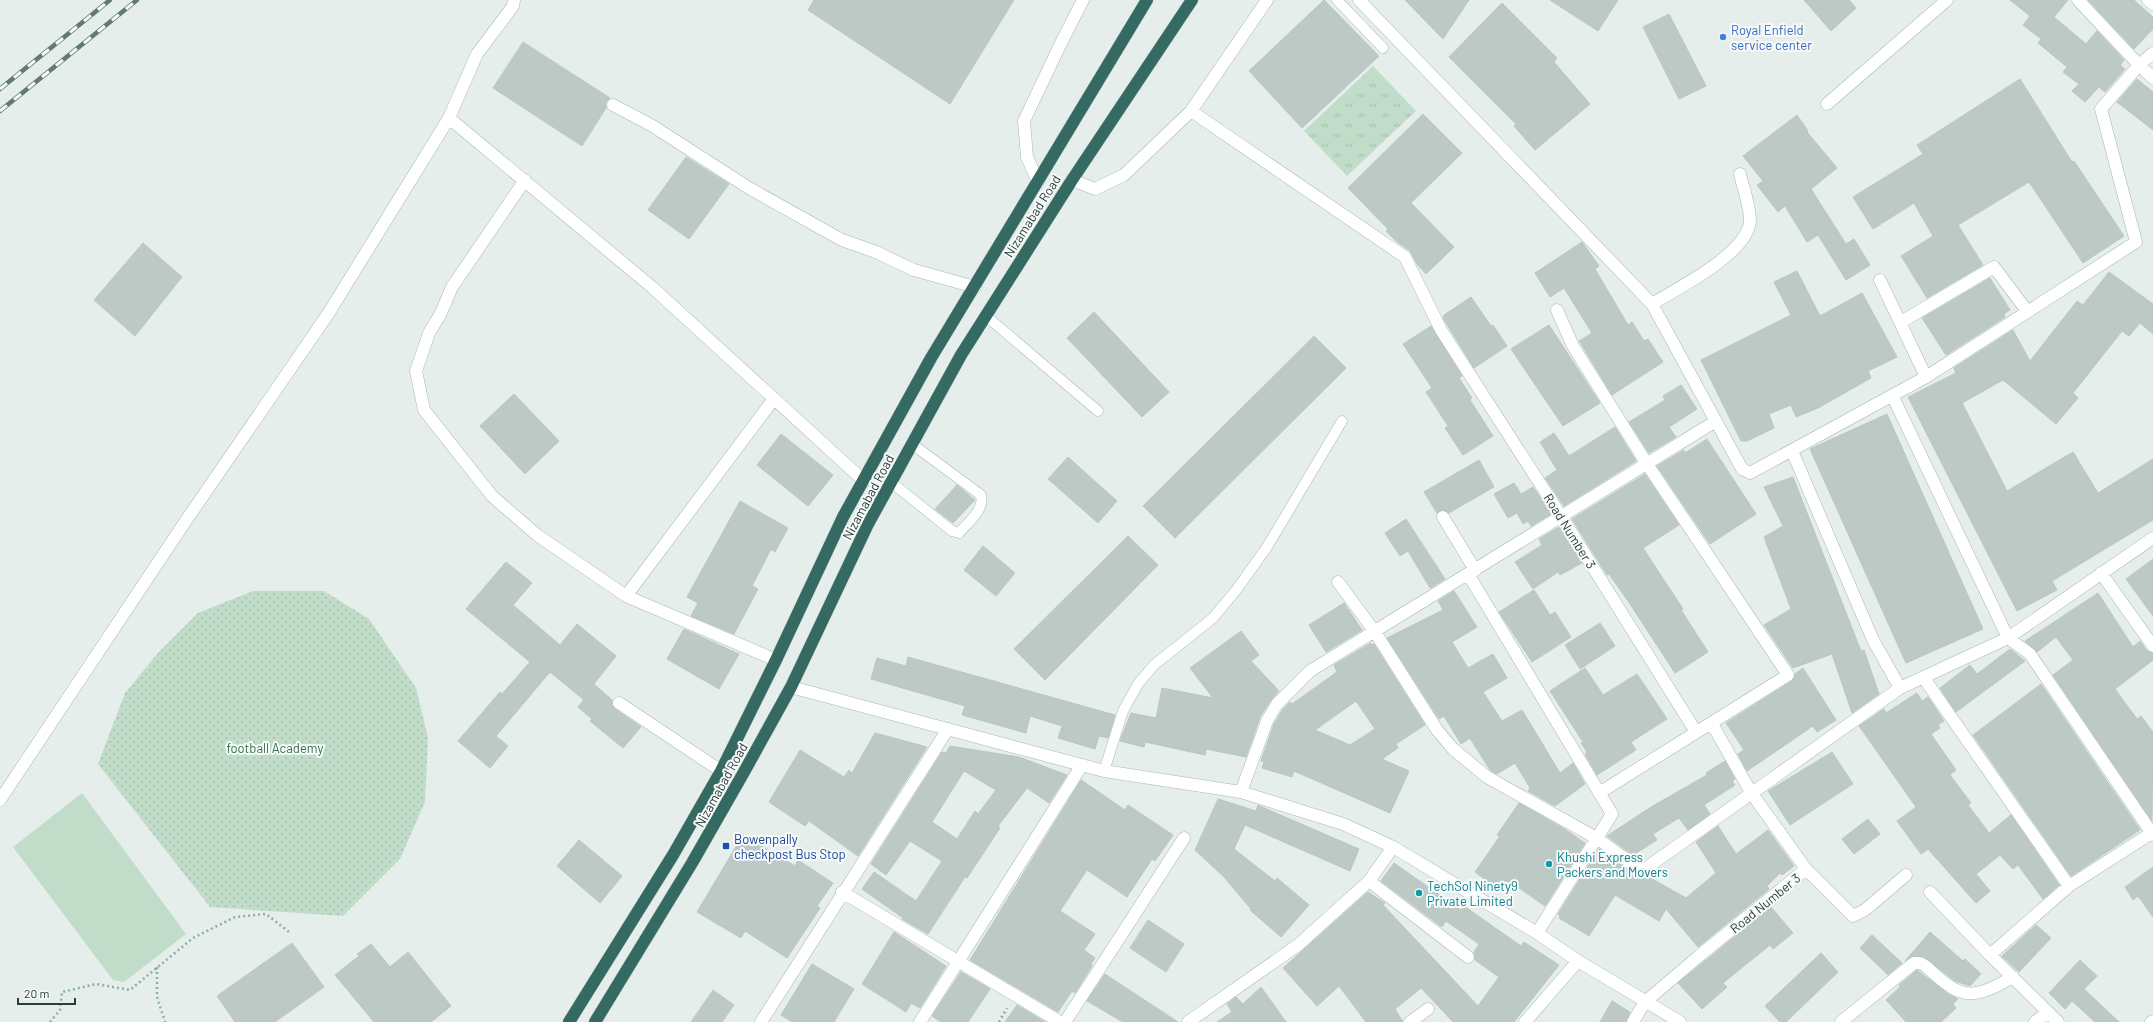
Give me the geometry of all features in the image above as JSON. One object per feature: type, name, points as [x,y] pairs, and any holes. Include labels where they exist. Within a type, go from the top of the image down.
[{"type":"highway","name":"Nizamabad Road","points":[[569,1022],[673,855],[721,771],[776,660],[843,517],[931,358],[1147,0]]},
{"type":"highway","name":"Nizamabad Road","points":[[595,1022],[692,863],[791,686],[868,524],[961,355],[1072,180],[1192,0]]},
{"type":"street","points":[[0,800],[185,522],[328,314],[449,118],[477,54],[513,6],[514,0]]},
{"type":"street","points":[[1038,182],[1026,157],[1024,122],[1061,43],[1084,0]]},
{"type":"street","points":[[1072,180],[1095,189],[1124,175],[1191,111],[1268,0]]},
{"type":"street","points":[[1359,0],[1652,304],[1742,469],[1750,473],[1893,397],[2136,242],[2101,109],[2139,65],[2153,53]]},
{"type":"street","points":[[1827,104],[1947,0]]},
{"type":"street","points":[[2078,0],[2153,78]]},
{"type":"street","points":[[2148,0],[2153,4]]},
{"type":"street","points":[[613,105],[651,125],[749,188],[842,240],[876,252],[914,270],[975,287]]},
{"type":"street","name":"Road Number 3","points":[[1191,111],[1405,257],[1442,330],[1561,516],[1696,732]]},
{"type":"street","points":[[449,118],[653,288],[864,481]]},
{"type":"street","points":[[1652,304],[1726,258],[1743,240],[1750,220],[1740,174]]},
{"type":"street","points":[[525,180],[452,287],[441,312],[429,333],[416,371],[424,410],[492,496],[538,534],[626,596],[776,660]]},
{"type":"street","points":[[1901,322],[1994,266],[2027,311]]},
{"type":"street","points":[[1880,280],[1926,377]]},
{"type":"street","points":[[1557,310],[1573,346],[1647,464],[1788,675],[1712,724],[1696,732],[1599,793]]},
{"type":"street","points":[[1893,397],[2008,638],[2030,654],[2153,833],[2069,886],[1990,955]]},
{"type":"street","points":[[626,596],[774,400]]},
{"type":"street","points":[[1241,792],[1267,720],[1277,704],[1310,671],[1716,421]]},
{"type":"street","points":[[1792,451],[1873,640],[1900,688]]},
{"type":"street","points":[[1443,517],[1471,572],[1612,814],[1598,839],[1537,934]]},
{"type":"street","points":[[1338,582],[1375,632],[1437,730],[1468,763],[1487,777],[1598,839],[1642,871],[1900,688],[2008,638],[2153,538]]},
{"type":"street","points":[[2101,573],[2153,646]]},
{"type":"street","points":[[1923,677],[2069,886]]},
{"type":"street","points":[[791,686],[1104,771],[1241,792],[1343,824],[1393,847],[1537,934],[1578,962],[1680,1022]]},
{"type":"street","points":[[619,703],[721,771]]},
{"type":"street","name":"Road Number 3","points":[[1633,1022],[1645,1002],[1806,869],[1752,794],[1712,724]]},
{"type":"street","points":[[761,1022],[842,892],[948,729]]},
{"type":"street","points":[[920,1022],[1082,765]]},
{"type":"street","points":[[1065,1022],[1184,838]]},
{"type":"street","points":[[1188,1022],[1298,944],[1369,882],[1393,847]]},
{"type":"street","points":[[1806,869],[1853,916],[1865,910],[1906,875]]},
{"type":"street","points":[[1369,882],[1468,957]]},
{"type":"street","points":[[842,892],[1060,1022]]},
{"type":"street","points":[[1930,892],[1990,955],[2058,1022]]},
{"type":"street","points":[[1525,1022],[1578,962]]},
{"type":"street","points":[[1841,1022],[1914,963],[1925,965],[1944,983],[1957,991],[1966,994],[1993,989],[2012,977]]},
{"type":"street","points":[[1410,1022],[1428,1009]]},
{"type":"street","points":[[2035,1022],[2048,1012]]},
{"type":"lane","points":[[1337,0],[1382,48]]},
{"type":"lane","points":[[986,316],[1098,411]]},
{"type":"lane","points":[[1104,771],[1123,712],[1138,684],[1154,665],[1213,618],[1237,589],[1267,547],[1342,421]]},
{"type":"lane","points":[[892,482],[952,531],[959,533],[981,508],[983,501],[981,495],[912,444]]},
{"type":"path","points":[[50,1022],[60,1010],[62,992],[96,984],[130,990],[193,938],[235,917],[266,914],[289,932]]},
{"type":"path","points":[[157,967],[157,997],[165,1022]]},
{"type":"green space","points":[[1373,66],[1416,111],[1347,176],[1304,131]]},
{"type":"green space","name":"football Academy","points":[[253,591],[324,591],[369,619],[416,688],[428,738],[425,802],[400,859],[343,916],[210,907],[98,764],[125,693],[159,652],[198,613]]},
{"type":"green space","points":[[82,793],[186,934],[124,982],[113,980],[13,847]]},
{"type":"building","points":[[814,0],[1014,0],[950,104],[808,10]]},
{"type":"building","points":[[1324,0],[1379,56],[1302,128],[1249,71]]},
{"type":"building","points":[[1405,0],[1469,0],[1443,39]]},
{"type":"building","points":[[1550,0],[1618,0],[1598,31]]},
{"type":"building","points":[[1804,0],[1849,0],[1856,8],[1831,31]]},
{"type":"building","points":[[2010,0],[2068,0],[2054,17],[2086,44],[2097,31],[2124,60],[2120,65],[2125,69],[2105,92],[2099,87],[2085,102],[2072,91],[2079,84],[2063,72],[2067,67],[2038,43],[2041,39],[2023,25],[2030,16]]},
{"type":"building","points":[[2088,0],[2134,0],[2153,17],[2153,29],[2134,49]]},
{"type":"building","points":[[1502,3],[1557,58],[1554,62],[1590,104],[1535,150],[1514,126],[1516,124],[1449,57]]},
{"type":"building","points":[[1669,14],[1706,86],[1679,99],[1643,27]]},
{"type":"building","points":[[523,42],[610,98],[606,102],[606,108],[582,146],[493,88]]},
{"type":"building","points":[[2020,79],[2072,162],[2074,161],[2124,236],[2083,263],[2029,182],[1958,225],[1983,265],[1927,298],[1901,256],[1933,236],[1914,203],[1873,229],[1853,197],[1923,154],[1917,145]]},
{"type":"building","points":[[2137,79],[2153,92],[2153,130],[2117,102]]},
{"type":"building","points":[[1423,114],[1462,153],[1411,203],[1454,247],[1426,274],[1417,264],[1410,251],[1396,241],[1386,231],[1388,229],[1348,188]]},
{"type":"building","points":[[1797,115],[1808,131],[1807,132],[1837,168],[1811,189],[1846,244],[1854,239],[1870,265],[1846,280],[1818,235],[1807,242],[1785,206],[1778,212],[1757,185],[1763,181],[1743,156]]},
{"type":"building","points":[[686,157],[729,184],[689,239],[648,210]]},
{"type":"building","points":[[1582,242],[1599,266],[1595,269],[1628,325],[1632,322],[1644,341],[1648,339],[1663,362],[1612,395],[1579,341],[1592,333],[1564,288],[1550,297],[1535,273]]},
{"type":"building","points":[[143,243],[182,277],[135,336],[94,300]]},
{"type":"building","points":[[1797,271],[1820,316],[1862,293],[1897,357],[1868,371],[1871,378],[1818,408],[1796,417],[1791,405],[1769,414],[1774,428],[1747,441],[1741,441],[1701,360],[1791,315],[1774,282]]},
{"type":"building","points":[[2109,272],[2153,304],[2153,334],[2140,323],[2129,336],[2122,331],[2073,393],[2078,398],[2056,424],[2003,380],[1962,403],[2007,491],[2073,452],[2098,493],[2153,459],[2153,520],[2052,581],[2057,590],[2017,611],[1908,397],[1956,373],[1954,368],[2013,330],[2030,361],[2077,301],[2083,305]]},
{"type":"building","points":[[1990,278],[2010,310],[2004,314],[2005,317],[1946,355],[1922,318]]},
{"type":"building","points":[[1471,297],[1507,346],[1474,368],[1443,318],[1444,315]]},
{"type":"building","points":[[1094,312],[1169,392],[1142,417],[1067,338]]},
{"type":"building","points":[[1549,325],[1600,403],[1563,426],[1511,349]]},
{"type":"building","points":[[1431,326],[1462,376],[1459,378],[1472,398],[1470,400],[1493,436],[1463,455],[1445,428],[1448,426],[1426,392],[1432,388],[1403,344]]},
{"type":"building","points":[[1314,336],[1346,368],[1175,538],[1143,506]]},
{"type":"building","points":[[1681,385],[1697,409],[1669,427],[1676,437],[1649,453],[1629,422],[1665,400],[1663,396]]},
{"type":"building","points":[[514,394],[559,441],[525,474],[480,426]]},
{"type":"building","points":[[1887,414],[1983,629],[1906,663],[1810,449]]},
{"type":"building","points":[[1615,427],[1636,461],[1564,506],[1545,478],[1557,470],[1540,442],[1554,433],[1569,456]]},
{"type":"building","points":[[781,434],[833,475],[808,506],[757,465]]},
{"type":"building","points":[[1707,439],[1756,514],[1710,544],[1657,466],[1684,450],[1685,453]]},
{"type":"building","points":[[1068,457],[1117,501],[1098,523],[1048,479]]},
{"type":"building","points":[[1479,460],[1494,487],[1449,513],[1443,510],[1437,513],[1424,492]]},
{"type":"building","points":[[1645,474],[1679,525],[1643,548],[1683,609],[1681,610],[1708,652],[1675,673],[1628,601],[1609,574],[1607,575],[1572,519]]},
{"type":"building","points":[[1793,477],[1861,651],[1864,650],[1879,694],[1852,713],[1832,654],[1793,668],[1764,625],[1791,609],[1764,537],[1783,526],[1764,487]]},
{"type":"building","points":[[1514,483],[1521,494],[1533,487],[1551,514],[1531,526],[1528,521],[1523,524],[1517,513],[1508,518],[1494,494]]},
{"type":"building","points":[[957,485],[975,500],[953,523],[935,509]]},
{"type":"building","points":[[740,501],[788,528],[775,552],[771,549],[752,586],[758,589],[734,634],[691,616],[698,603],[687,597]]},
{"type":"building","points":[[1406,519],[1445,579],[1430,588],[1408,551],[1400,556],[1385,533]]},
{"type":"building","points":[[1559,527],[1582,563],[1560,575],[1558,572],[1533,589],[1515,562],[1542,545],[1539,539]]},
{"type":"building","points":[[1128,536],[1158,565],[1045,680],[1014,649]]},
{"type":"building","points":[[983,546],[1015,573],[996,596],[964,570]]},
{"type":"building","points":[[2153,559],[2153,616],[2126,579]]},
{"type":"building","points":[[506,562],[532,583],[513,605],[560,645],[577,624],[616,656],[594,684],[612,700],[612,706],[615,709],[641,727],[623,748],[590,721],[592,719],[578,707],[584,700],[550,672],[496,736],[508,746],[490,768],[458,741],[500,692],[502,694],[530,662],[466,609]]},
{"type":"building","points":[[1534,590],[1550,615],[1555,612],[1571,637],[1532,662],[1499,612]]},
{"type":"building","points":[[1454,591],[1477,627],[1452,642],[1468,668],[1493,654],[1507,678],[1483,692],[1502,721],[1522,710],[1560,773],[1573,763],[1585,784],[1555,806],[1528,791],[1530,788],[1515,763],[1497,774],[1490,770],[1470,738],[1461,744],[1444,716],[1439,719],[1387,638],[1443,610],[1438,601]]},
{"type":"building","points":[[2098,593],[2133,647],[2140,641],[2147,651],[2153,653],[2153,660],[2115,689],[2137,719],[2141,716],[2153,732],[2152,821],[2053,675],[2073,660],[2056,637],[2037,652],[2025,641]]},
{"type":"building","points":[[1344,603],[1362,630],[1326,652],[1309,625]]},
{"type":"building","points":[[1600,623],[1615,646],[1580,669],[1565,645]]},
{"type":"building","points":[[684,629],[739,654],[719,689],[667,659]]},
{"type":"building","points":[[1241,631],[1259,655],[1251,661],[1279,691],[1260,717],[1246,757],[1206,749],[1205,755],[1145,742],[1144,747],[1120,741],[1131,713],[1156,718],[1162,688],[1213,698],[1190,668]]},
{"type":"building","points":[[1371,643],[1372,645],[1374,644],[1425,725],[1396,744],[1398,748],[1382,759],[1409,771],[1390,813],[1294,771],[1292,777],[1262,768],[1264,761],[1261,761],[1274,724],[1283,709],[1290,702],[1292,704],[1337,672],[1334,665]],"holes":[[[1356,701],[1375,729],[1350,745],[1315,730]]]},
{"type":"building","points":[[2010,649],[2025,661],[1956,712],[1940,688],[1970,665],[1977,674]]},
{"type":"building","points":[[908,657],[1115,715],[1108,738],[1099,736],[1095,749],[1058,738],[1062,726],[1030,716],[1026,733],[962,715],[965,706],[871,679],[877,658],[906,666]]},
{"type":"building","points":[[1585,668],[1603,695],[1637,674],[1667,719],[1631,742],[1636,750],[1597,775],[1585,754],[1587,752],[1581,743],[1583,742],[1550,691]]},
{"type":"building","points":[[1803,668],[1836,720],[1817,732],[1813,726],[1747,771],[1738,754],[1744,750],[1726,723],[1792,681],[1795,674]]},
{"type":"building","points":[[2041,684],[2140,830],[2071,876],[1973,735]]},
{"type":"building","points":[[1917,693],[1922,701],[1928,697],[1944,721],[1938,725],[1940,728],[1931,734],[1956,770],[1950,775],[1971,803],[1968,805],[1989,833],[2011,815],[2059,885],[2043,899],[2018,865],[2013,869],[2000,855],[1976,874],[1990,891],[1976,903],[1928,849],[1921,854],[1897,821],[1916,807],[1859,726],[1884,709],[1886,713]]},
{"type":"building","points":[[875,733],[927,747],[858,856],[809,821],[805,826],[769,802],[800,750],[844,777],[849,770],[852,773]]},
{"type":"building","points":[[950,746],[1019,757],[1067,775],[1049,803],[1027,788],[998,826],[1000,828],[967,878],[965,877],[928,934],[902,919],[903,918],[862,889],[874,872],[916,901],[942,861],[910,841],[886,875],[871,864],[942,752],[946,753]],"holes":[[[964,771],[996,790],[978,814],[975,811],[957,839],[932,822]]]},
{"type":"building","points":[[1832,752],[1853,784],[1790,825],[1768,791]]},
{"type":"building","points":[[1725,761],[1735,779],[1732,781],[1735,785],[1704,805],[1710,814],[1688,830],[1679,818],[1653,834],[1657,840],[1633,855],[1607,836],[1651,807],[1707,775],[1706,773]]},
{"type":"building","points":[[1081,780],[1125,810],[1128,805],[1173,835],[1155,861],[1152,859],[1127,897],[1087,870],[1060,911],[1095,934],[1084,950],[1095,958],[1091,964],[1092,966],[1075,993],[1072,991],[1058,1012],[970,960]]},
{"type":"building","points":[[1218,799],[1256,811],[1258,805],[1359,849],[1350,871],[1245,825],[1234,849],[1275,881],[1277,878],[1309,905],[1281,937],[1250,910],[1251,909],[1224,877],[1195,850]]},
{"type":"building","points":[[1519,803],[1563,828],[1585,843],[1545,906],[1509,881],[1502,892],[1475,872],[1500,836],[1497,835]]},
{"type":"building","points":[[1868,819],[1880,834],[1854,854],[1842,839]]},
{"type":"building","points":[[1718,826],[1736,854],[1768,830],[1794,866],[1782,875],[1780,873],[1767,886],[1769,889],[1698,947],[1666,909],[1659,921],[1615,895],[1589,936],[1559,918],[1560,916],[1558,914],[1599,849],[1638,877],[1642,878],[1647,876],[1686,898],[1716,873],[1696,842]]},
{"type":"building","points":[[743,835],[795,866],[798,860],[833,883],[817,906],[820,908],[787,958],[745,931],[741,938],[697,912]]},
{"type":"building","points":[[579,840],[622,876],[600,903],[557,866]]},
{"type":"building","points":[[1394,863],[1461,910],[1464,906],[1521,946],[1524,942],[1559,965],[1514,1022],[1453,1022],[1421,988],[1395,1009],[1403,1022],[1366,1022],[1339,986],[1317,1006],[1283,968],[1368,892],[1385,903],[1383,905],[1478,1006],[1499,977],[1475,960],[1474,952],[1479,944],[1446,921],[1442,927],[1381,881]]},
{"type":"building","points":[[2153,867],[2153,917],[2138,896],[2133,900],[2125,887]]},
{"type":"building","points":[[1771,907],[1793,933],[1773,949],[1770,945],[1723,983],[1727,987],[1702,1009],[1678,983]]},
{"type":"building","points":[[1148,920],[1184,944],[1166,972],[1130,948]]},
{"type":"building","points":[[2036,925],[2051,938],[2019,972],[2002,956]]},
{"type":"building","points":[[894,932],[946,966],[920,1008],[911,1003],[906,1012],[862,984]]},
{"type":"building","points":[[1930,932],[1963,961],[1965,959],[1981,974],[1970,986],[1955,981],[1924,957],[1913,956],[1905,961]]},
{"type":"building","points":[[1872,935],[1902,963],[1888,975],[1860,948]]},
{"type":"building","points":[[292,943],[324,987],[275,1022],[235,1022],[217,996]]},
{"type":"building","points":[[371,944],[390,967],[408,952],[451,1006],[431,1022],[374,1022],[335,975],[359,956],[357,954]]},
{"type":"building","points":[[1821,953],[1838,972],[1786,1022],[1780,1022],[1765,1006]]},
{"type":"building","points":[[2080,960],[2097,976],[2084,989],[2119,1022],[2095,1022],[2072,1001],[2065,1009],[2049,993]]},
{"type":"building","points":[[812,964],[854,989],[834,1022],[792,1022],[781,1015]]},
{"type":"building","points":[[1917,970],[1947,993],[1958,999],[1953,1004],[1956,1008],[1941,1022],[1906,1022],[1886,1000],[1900,987],[1899,985]]},
{"type":"building","points":[[961,972],[990,989],[968,1022],[941,1022],[932,1016]]},
{"type":"building","points":[[1105,974],[1178,1022],[1123,1022],[1087,1001]]},
{"type":"building","points":[[1261,987],[1286,1022],[1217,1022],[1232,1012],[1227,1004],[1236,997],[1243,1004]]},
{"type":"building","points":[[713,990],[734,1005],[722,1022],[691,1022]]},
{"type":"building","points":[[1612,1001],[1630,1012],[1626,1022],[1600,1022]]},
{"type":"building","points":[[1017,1005],[1045,1022],[1005,1022]]},
{"type":"railway","points":[[0,89],[110,0]]},
{"type":"railway","points":[[0,111],[137,0]]},
{"type":"place","name":"Royal Enfield service center","points":[[1723,37]]},
{"type":"place","name":"Bowenpally checkpost Bus Stop","points":[[726,846]]},
{"type":"place","name":"Khushi Express Packers and Movers","points":[[1549,864]]},
{"type":"place","name":"TechSol Ninety9 Private Limited","points":[[1419,893]]}]
